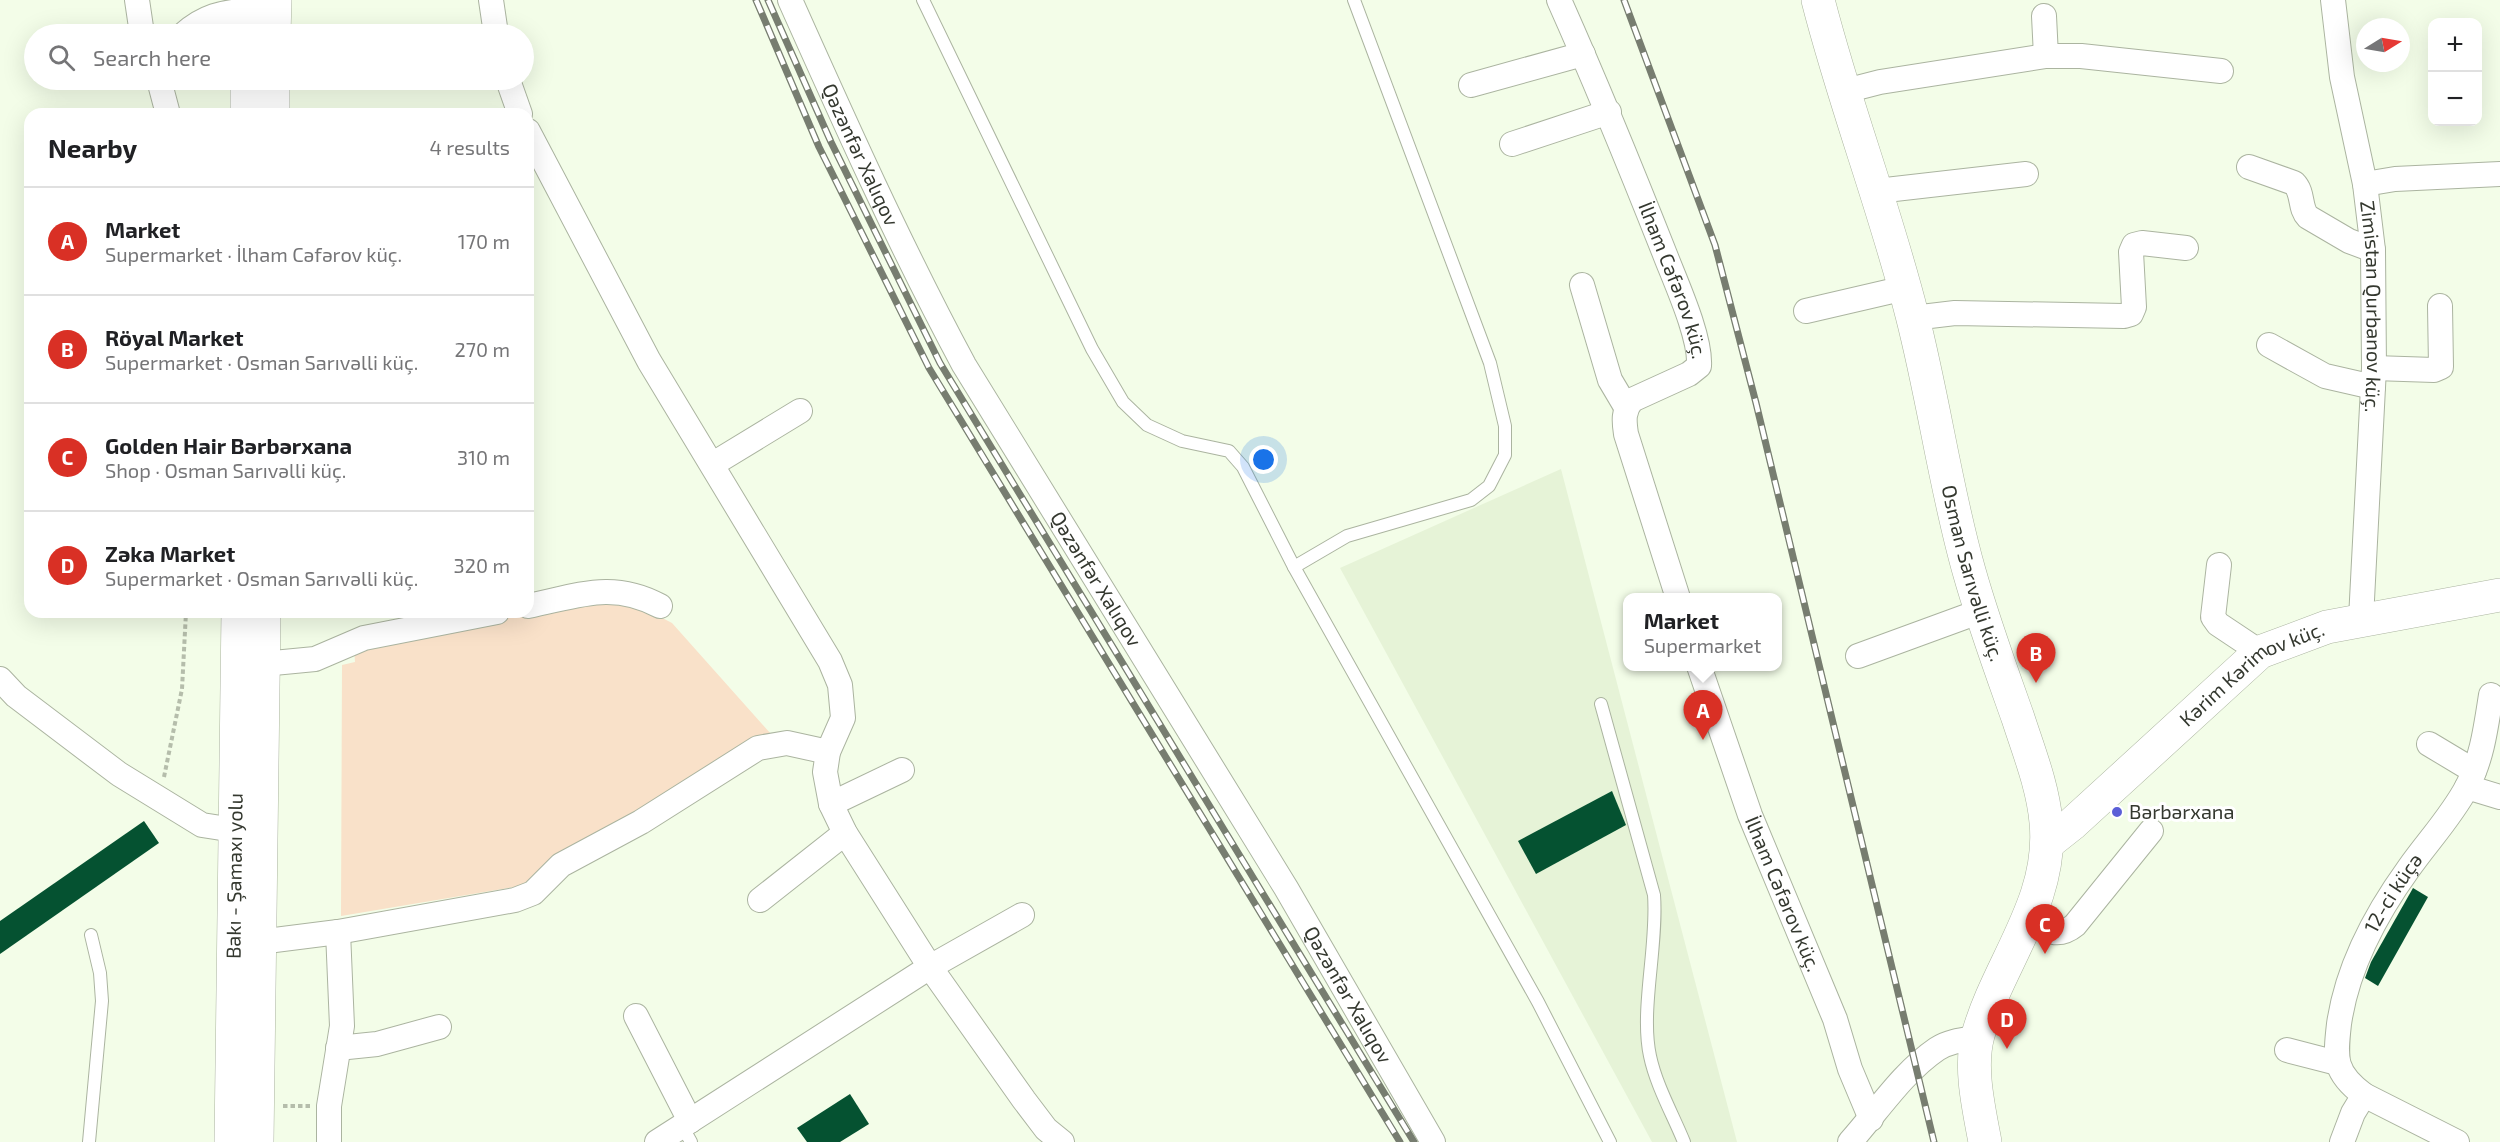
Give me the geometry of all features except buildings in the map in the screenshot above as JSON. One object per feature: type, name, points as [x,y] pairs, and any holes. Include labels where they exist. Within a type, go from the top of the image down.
[{"type":"main road","name":"Osman Sarıvəlli küç.","points":[[1818,0],[1909,303],[1949,494],[1981,611],[2030,753],[2045,814],[2048,843],[2042,879],[2028,922],[1985,1014],[1977,1038],[1976,1077],[1985,1142]]},
{"type":"main road","points":[[255,11],[266,24]]},
{"type":"main road","points":[[247,90],[247,108]]},
{"type":"main road","points":[[273,90],[273,108]]},
{"type":"main road","name":"Kərim Kərimov küç.","points":[[2048,843],[2072,824],[2260,652],[2308,632],[2361,619],[2500,595]]},
{"type":"main road","name":"Bakı - Şamaxı yolu","points":[[231,1142],[238,618]]},
{"type":"main road","name":"Bakı - Şamaxı yolu","points":[[257,1142],[264,618]]},
{"type":"street","points":[[137,0],[141,24]]},
{"type":"street","points":[[491,0],[495,24]]},
{"type":"street","name":"Qəzənfər Xalıqov","points":[[790,0],[873,183],[931,304],[964,364],[1286,888],[1433,1142]]},
{"type":"street","name":"İlham Cəfərov küç.","points":[[1560,0],[1609,112],[1679,291],[1700,355],[1699,366],[1689,374],[1640,395],[1626,407]]},
{"type":"street","name":"Zimistan Qurbanov küç.","points":[[2333,0],[2342,77],[2365,184],[2373,250],[2374,378],[2361,619]]},
{"type":"street","points":[[198,24],[221,12],[255,11]]},
{"type":"street","points":[[2044,16],[2046,56]]},
{"type":"street","points":[[1471,85],[1583,54]]},
{"type":"street","points":[[1845,92],[1880,82],[2046,56],[2081,56],[2221,71]]},
{"type":"street","points":[[162,90],[166,108]]},
{"type":"street","points":[[512,90],[518,108]]},
{"type":"street","points":[[1512,144],[1609,112]]},
{"type":"street","points":[[534,142],[649,361],[830,661],[840,685],[843,718],[828,752],[825,772],[831,804],[845,833],[930,967],[1024,1100],[1046,1129],[1062,1142]]},
{"type":"street","points":[[2249,166],[2294,183],[2300,189],[2304,213],[2308,217],[2349,241],[2373,250]]},
{"type":"street","points":[[1877,191],[2026,174]]},
{"type":"street","points":[[2365,184],[2395,179],[2500,174]]},
{"type":"street","points":[[1806,311],[1909,303],[1955,313],[2124,316],[2131,314],[2134,307],[2132,252],[2134,245],[2142,243],[2186,248]]},
{"type":"street","points":[[1581,285],[1610,381],[1626,407],[1624,419],[1626,434],[1677,593]]},
{"type":"street","points":[[2268,345],[2331,379],[2374,378],[2434,370],[2441,367],[2440,306]]},
{"type":"street","points":[[713,464],[800,411]]},
{"type":"street","points":[[2219,565],[2213,617],[2218,624],[2260,652]]},
{"type":"street","points":[[534,605],[618,590],[641,596],[660,606]]},
{"type":"street","points":[[1858,656],[1981,611]]},
{"type":"street","points":[[263,664],[315,660],[364,638],[466,618]]},
{"type":"street","name":"İlham Cəfərov küç.","points":[[1701,671],[1750,815],[1835,1019],[1850,1069],[1871,1119]]},
{"type":"street","points":[[5,692],[119,774],[202,825],[234,830]]},
{"type":"street","name":"12-ci küçə","points":[[2337,1063],[2336,1047],[2343,994],[2354,963],[2390,897],[2452,812],[2470,779],[2484,738],[2491,695]]},
{"type":"street","points":[[259,942],[338,933],[515,900],[533,893],[561,865],[641,822],[758,748],[787,743],[828,752]]},
{"type":"street","points":[[2429,744],[2470,779],[2500,797]]},
{"type":"street","points":[[831,804],[902,770]]},
{"type":"street","points":[[2028,922],[2050,932],[2067,932],[2151,831]]},
{"type":"street","points":[[760,900],[845,833]]},
{"type":"street","points":[[657,1142],[688,1130],[930,967],[1022,915]]},
{"type":"street","points":[[329,1142],[329,1106],[343,1001],[338,933]]},
{"type":"street","points":[[636,1016],[688,1130]]},
{"type":"street","points":[[338,1048],[376,1044],[439,1027]]},
{"type":"street","points":[[1850,1142],[1914,1068],[1938,1048],[1956,1041],[1977,1038]]},
{"type":"street","points":[[2287,1050],[2337,1063],[2349,1083],[2364,1095],[2457,1142]]},
{"type":"street","points":[[2342,1142],[2353,1113],[2364,1095]]},
{"type":"lane","points":[[923,0],[1092,349],[1123,402],[1147,424],[1182,441],[1229,451],[1243,467],[1294,567],[1538,1002],[1610,1142]]},
{"type":"lane","points":[[1294,567],[1347,536],[1470,500],[1489,486],[1505,455],[1505,426],[1490,363],[1354,0]]},
{"type":"lane","points":[[1601,704],[1654,894],[1656,918],[1647,1032],[1650,1057],[1684,1142]]},
{"type":"lane","points":[[89,1142],[102,1001],[100,973],[91,935]]},
{"type":"path","points":[[159,798],[182,689],[186,618]]},
{"type":"path","points":[[283,1114],[283,1104],[329,1106]]},
{"type":"shaded area","points":[[1561,469],[1737,1142],[1652,1142],[1340,568]]},
{"type":"shaded area","points":[[624,598],[672,623],[771,734],[532,884],[341,916],[342,665],[355,662],[354,647],[503,618],[534,618],[534,612],[601,599]]},
{"type":"railway","points":[[756,0],[819,147],[929,368],[1400,1142]]},
{"type":"railway","points":[[768,0],[831,142],[940,363],[1414,1142]]},
{"type":"railway","points":[[1624,0],[1715,245],[1756,403],[1934,1142]]},
{"type":"place","name":"Röyal Market","points":[[2036,683]]},
{"type":"place","name":"Market","points":[[1703,740]]},
{"type":"place","name":"Bərbərxana","points":[[2117,812]]},
{"type":"place","name":"Golden Hair Bərbərxana","points":[[2045,954]]},
{"type":"place","name":"Zəka Market","points":[[2007,1049]]}]
